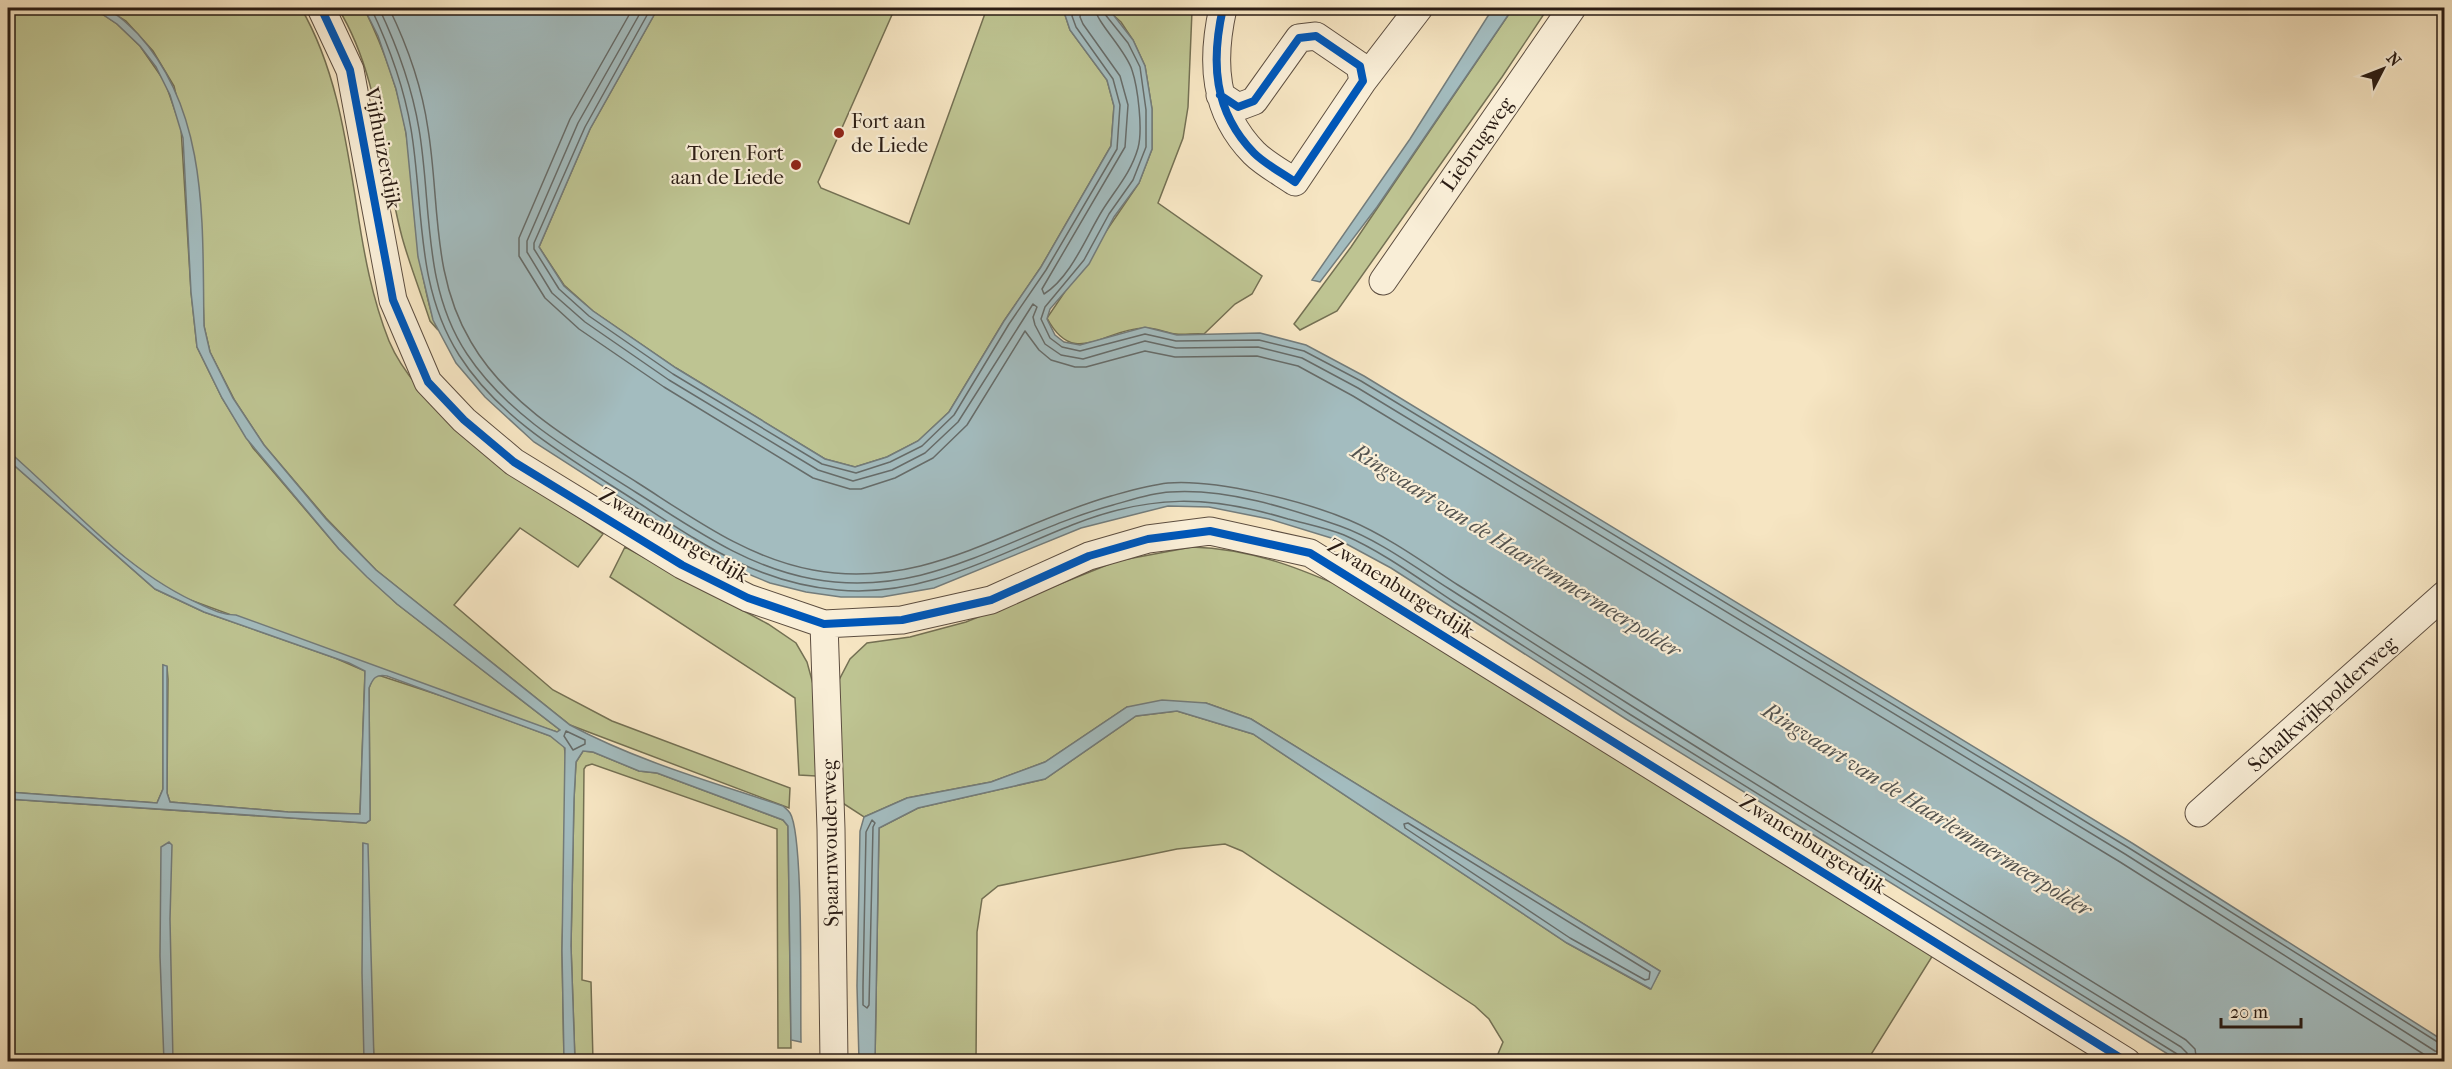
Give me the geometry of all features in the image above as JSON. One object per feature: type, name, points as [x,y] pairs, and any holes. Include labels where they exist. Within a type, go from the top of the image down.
[{"type":"street","name":"Vijfhuizerdijk","points":[[321,8],[350,70],[393,300]]},
{"type":"street","points":[[1223,8],[1216,41],[1215,67],[1220,95],[1237,134],[1243,141],[1256,155],[1295,182],[1363,81],[1419,8]]},
{"type":"street","name":"Liebrugweg","points":[[1383,281],[1572,8]]},
{"type":"street","points":[[1220,95],[1238,107],[1254,101],[1299,38],[1316,36],[1360,66],[1363,81]]},
{"type":"street","name":"Zwanenburgerdijk","points":[[393,300],[428,382],[464,420],[514,462],[682,565],[748,598],[824,624],[902,620],[991,600],[1089,556],[1148,539],[1210,531],[1310,552],[2127,1062]]},
{"type":"street","name":"Schalkwijkpolderweg","points":[[2199,813],[2445,595]]},
{"type":"street","name":"Spaarnwouderweg","points":[[824,624],[831,829],[834,1062]]},
{"type":"green space","points":[[8,8],[93,8],[117,24],[140,46],[165,82],[181,128],[191,292],[197,347],[222,398],[253,448],[339,549],[397,604],[560,730],[557,732],[520,720],[182,597],[112,548],[8,451]]},
{"type":"green space","points":[[105,8],[301,8],[323,55],[338,105],[373,292],[389,341],[405,369],[427,397],[483,449],[603,534],[578,567],[520,528],[454,605],[553,690],[612,721],[790,788],[789,808],[570,725],[376,570],[326,518],[264,445],[235,401],[210,352],[204,326],[199,191],[174,86],[153,51],[126,21]]},
{"type":"green space","points":[[338,8],[364,8],[395,84],[406,133],[421,267],[430,308],[438,330],[430,321],[402,237],[378,120],[363,62]]},
{"type":"green space","points":[[658,8],[895,8],[818,182],[821,188],[909,224],[987,8],[1070,8],[1065,15],[1070,30],[1107,80],[1114,106],[1111,146],[1041,267],[1004,321],[949,412],[918,441],[887,457],[855,467],[825,459],[676,368],[593,311],[564,285],[539,247],[590,129]]},
{"type":"green space","points":[[1105,8],[1174,8],[1192,11],[1188,107],[1183,138],[1158,203],[1262,276],[1252,294],[1235,304],[1204,334],[1176,334],[1144,328],[1079,344],[1068,341],[1057,333],[1047,318],[1139,183],[1152,149],[1152,109],[1145,66],[1133,40],[1121,22]]},
{"type":"green space","points":[[1513,8],[1548,8],[1337,311],[1300,330],[1294,324],[1351,247]]},
{"type":"green space","points":[[8,460],[155,589],[204,612],[335,658],[365,671],[360,814],[288,812],[170,802],[167,793],[168,679],[167,667],[163,665],[163,789],[157,803],[8,792]]},
{"type":"green space","points":[[625,547],[768,624],[796,643],[807,662],[813,684],[816,776],[799,775],[795,698],[610,577]]},
{"type":"green space","points":[[1192,547],[1257,556],[1317,576],[1358,594],[1933,955],[1867,1061],[1495,1061],[1503,1042],[1489,1019],[1475,1006],[1242,851],[1225,844],[1177,849],[998,886],[982,899],[977,932],[976,1061],[875,1061],[879,828],[918,808],[1045,779],[1136,716],[1177,711],[1253,734],[1567,943],[1650,989],[1660,971],[1251,719],[1206,703],[1127,707],[1045,762],[991,782],[907,798],[864,817],[838,800],[838,682],[850,659],[867,643],[910,637],[966,622],[1117,561]]},
{"type":"green space","points":[[378,675],[556,738],[564,745],[567,768],[562,951],[564,1061],[374,1061],[363,843],[365,1061],[171,1061],[164,1000],[164,1061],[8,1061],[8,799],[366,823],[370,820],[369,688],[373,678]]},
{"type":"green space","points":[[583,751],[593,752],[639,771],[657,773],[783,820],[788,826],[791,1048],[778,1048],[777,829],[592,764],[584,769],[582,980],[591,982],[593,1061],[575,1062],[571,946],[574,799],[576,762]]},
{"type":"water","points":[[93,8],[112,12],[138,34],[161,65],[178,99],[190,135],[197,172],[203,249],[204,326],[210,352],[233,398],[264,445],[326,519],[376,570],[570,725],[648,760],[783,806],[790,813],[794,828],[799,885],[801,1042],[791,1040],[788,826],[783,820],[657,773],[639,771],[593,752],[583,751],[576,762],[574,799],[571,946],[575,1061],[564,1061],[562,951],[565,748],[550,736],[387,676],[375,678],[369,688],[370,820],[366,823],[8,799],[8,792],[157,803],[163,789],[163,665],[167,666],[167,793],[170,802],[288,812],[360,814],[365,671],[349,663],[204,612],[155,589],[8,460],[8,451],[99,536],[123,556],[174,591],[218,612],[236,615],[557,732],[560,730],[397,604],[367,577],[339,549],[246,438],[222,398],[197,347],[191,292],[183,138],[170,95],[156,67],[140,46],[117,24]]},
{"type":"water","name":"Ringvaart van de Haarlemmermeerpolder","points":[[364,8],[658,8],[590,129],[539,247],[564,286],[593,311],[676,368],[825,459],[855,467],[887,457],[918,441],[949,412],[1004,321],[1041,267],[1111,146],[1114,106],[1107,80],[1070,30],[1065,15],[1070,8],[1108,8],[1133,40],[1145,66],[1152,109],[1152,149],[1139,183],[1114,217],[1089,264],[1050,309],[1047,319],[1055,335],[1064,342],[1080,345],[1145,327],[1177,335],[1260,333],[1306,345],[1364,376],[2132,843],[2444,1041],[2444,1061],[2179,1061],[1626,719],[1391,568],[1341,541],[1269,519],[1209,507],[1168,506],[1081,528],[934,588],[882,597],[841,597],[806,592],[770,583],[724,564],[534,442],[485,397],[456,363],[433,320],[418,257],[406,133],[396,89],[378,36]]},
{"type":"water","points":[[1493,8],[1513,8],[1377,207],[1320,282],[1312,280],[1410,139]]},
{"type":"water","points":[[1162,700],[1206,703],[1251,719],[1660,971],[1651,989],[1567,943],[1253,734],[1177,711],[1136,716],[1045,779],[918,808],[879,828],[875,1061],[859,1061],[857,986],[860,831],[864,817],[907,798],[991,782],[1045,762],[1127,707]]},
{"type":"water","points":[[169,842],[172,845],[170,919],[173,1061],[164,1062],[160,956],[161,847]]},
{"type":"water","points":[[363,843],[368,844],[374,1061],[364,1061]]},
{"type":"cycle path","points":[[321,8],[350,70],[393,300],[428,382],[464,420],[514,462],[682,565],[748,598],[824,624],[902,620],[991,600],[1089,556],[1148,539],[1210,531],[1310,553],[2127,1062]]},
{"type":"cycle path","points":[[1220,95],[1238,107],[1254,101],[1299,38],[1316,36],[1360,66],[1363,81],[1295,182],[1254,153],[1240,137],[1230,120],[1223,103],[1219,85],[1217,66],[1217,47],[1223,8]]},
{"type":"place","name":"Fort aan de Liede","points":[[839,133]]},
{"type":"place","name":"Toren Fort aan de Liede","points":[[796,165]]}]
